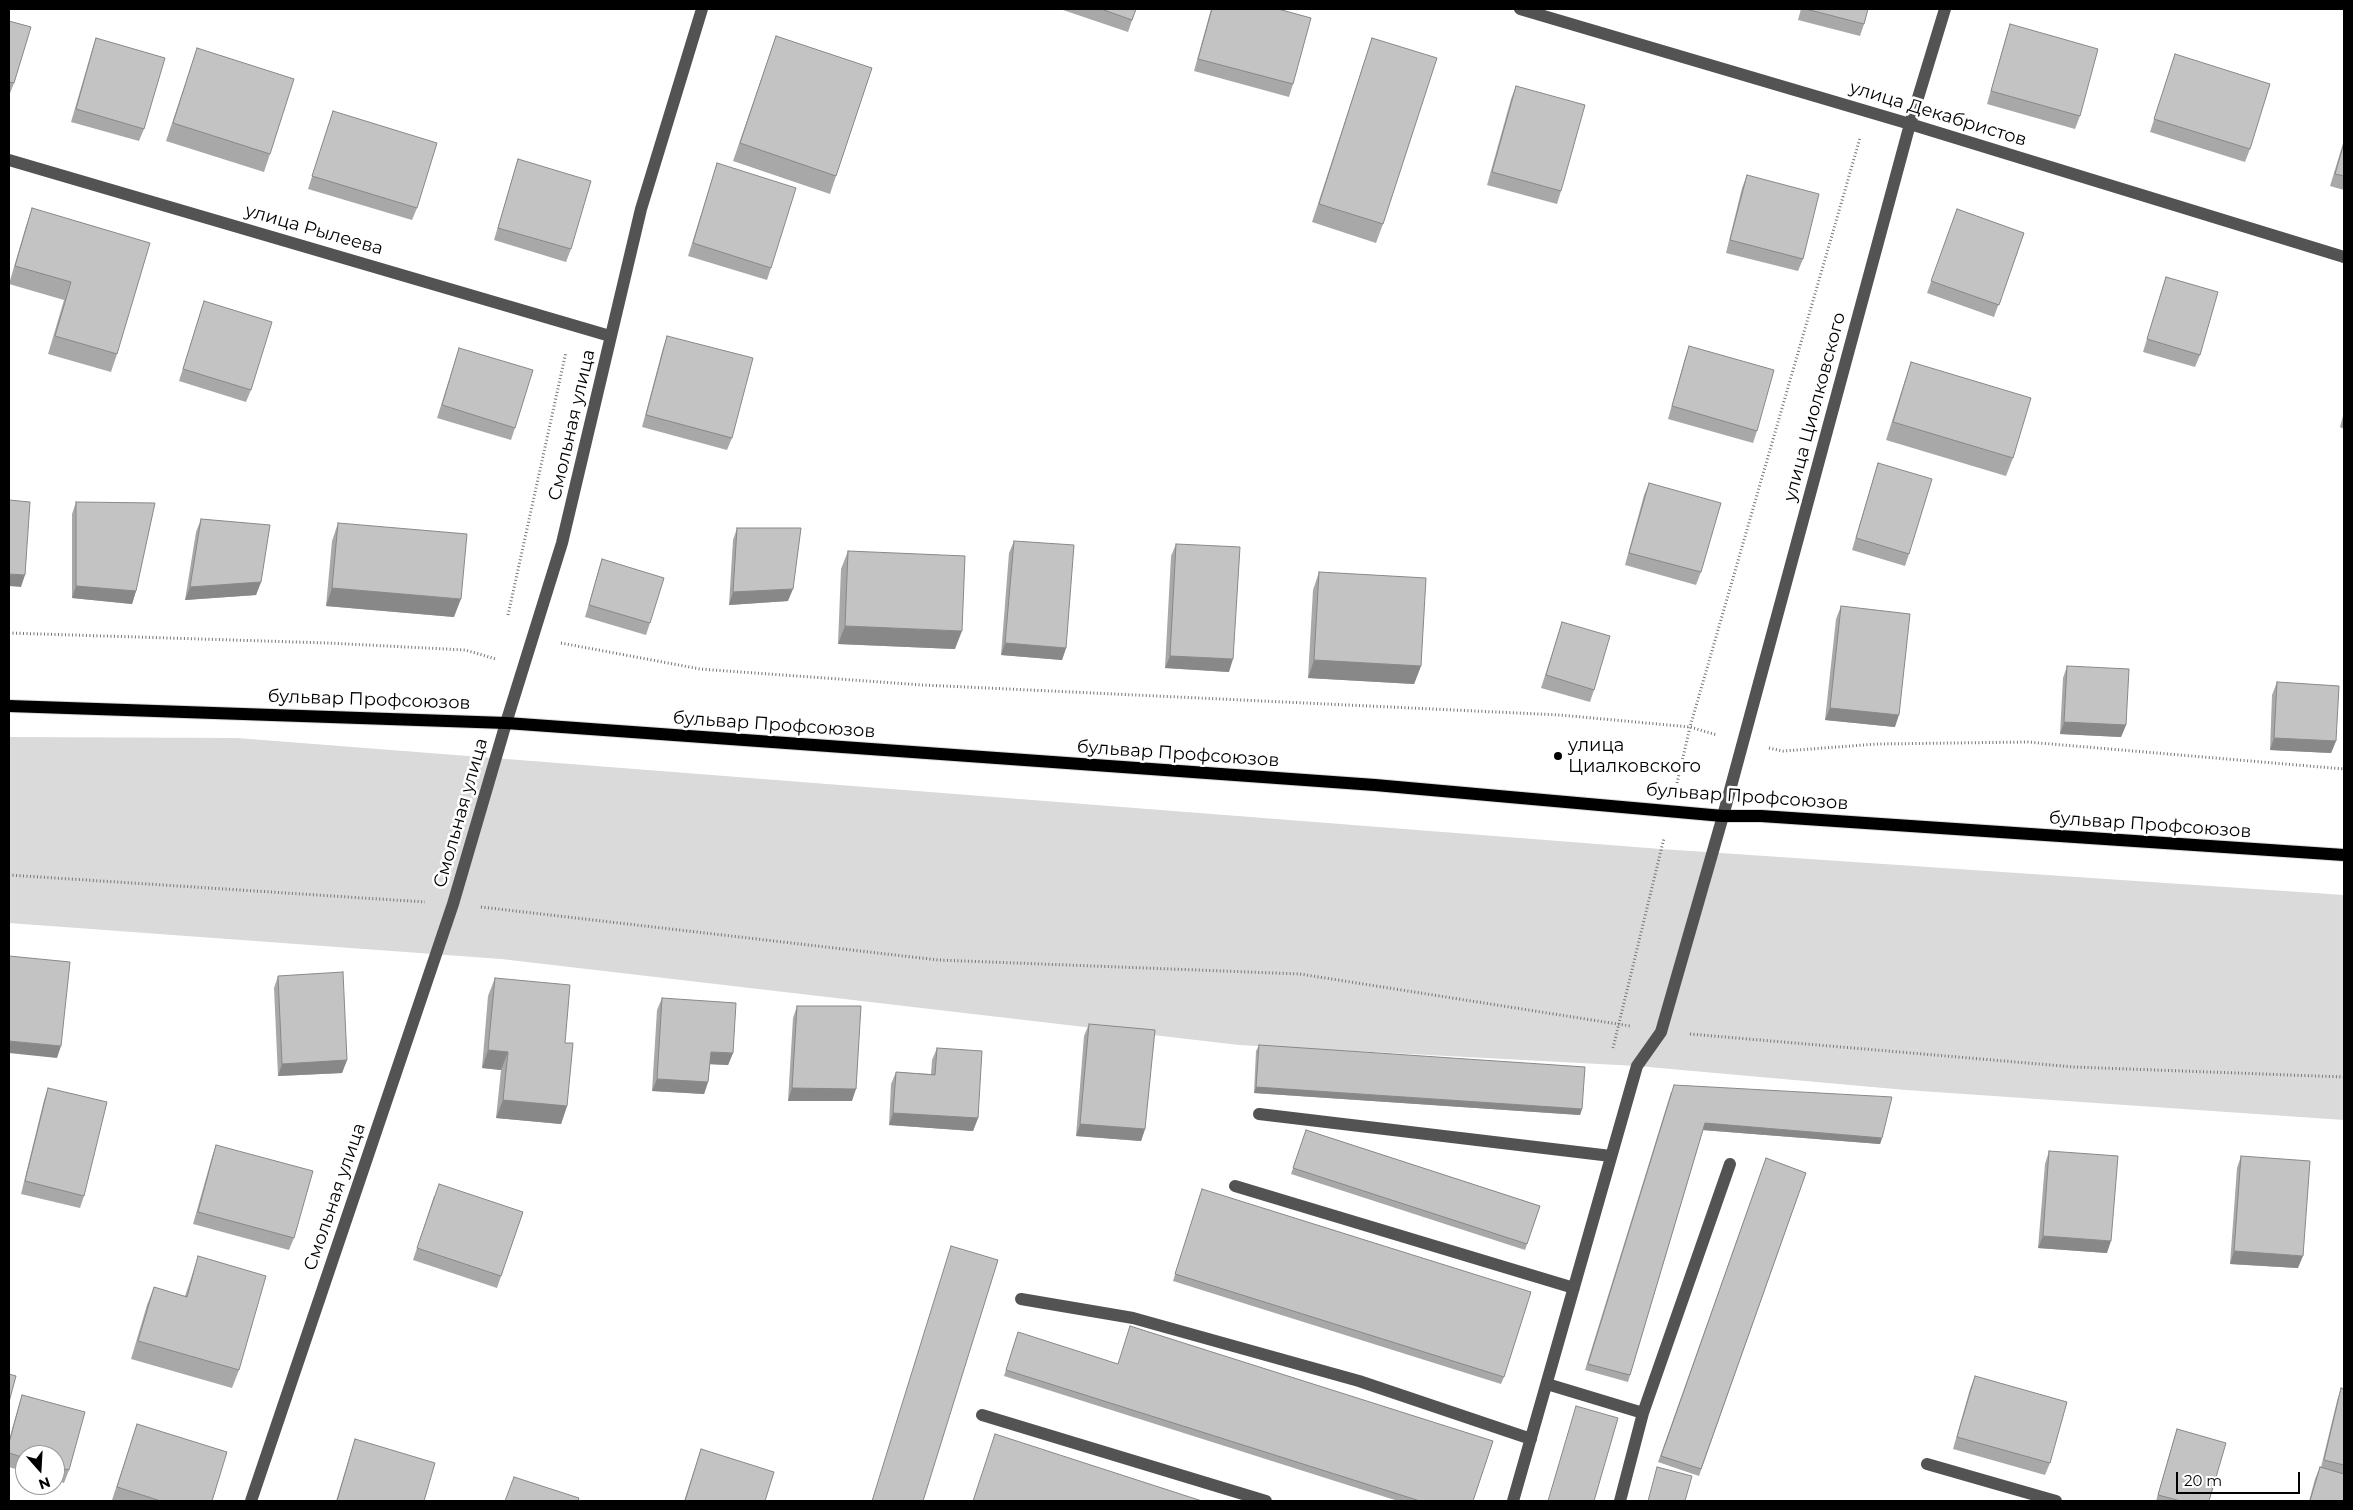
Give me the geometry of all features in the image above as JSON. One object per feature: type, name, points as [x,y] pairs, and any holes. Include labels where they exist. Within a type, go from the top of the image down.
[{"type":"main road","name":"бульвар Профсоюзов","points":[[9,706],[506,723],[1356,784],[1671,810],[1722,816],[1761,816],[2344,855]]},
{"type":"street","name":"Смольная улица","points":[[251,1501],[453,904],[523,666],[562,543],[641,208],[702,9]]},
{"type":"street","name":"улица Декабристов","points":[[1520,9],[1868,111],[2344,257]]},
{"type":"street","name":"улица Циолковского","points":[[1513,1501],[1637,1066],[1661,1032],[1722,816],[1910,124],[1945,9]]},
{"type":"street","name":"улица Рылеева","points":[[9,160],[610,336]]},
{"type":"street","points":[[1259,1114],[1611,1156]]},
{"type":"street","points":[[1620,1501],[1642,1414],[1730,1164]]},
{"type":"street","points":[[1235,1186],[1574,1288]]},
{"type":"street","points":[[1021,1299],[1133,1318],[1359,1381],[1531,1439]]},
{"type":"street","points":[[1547,1384],[1642,1414]]},
{"type":"street","points":[[982,1415],[1266,1501]]},
{"type":"street","points":[[1927,1464],[2056,1501]]},
{"type":"path","points":[[1613,1051],[1690,727],[1868,111]]},
{"type":"path","points":[[9,633],[328,643],[464,650],[523,666]]},
{"type":"path","points":[[532,638],[700,669],[923,685],[1560,715],[1690,727],[1742,742],[1783,751],[1878,744],[2028,742],[2344,769]]},
{"type":"path","points":[[9,875],[453,904],[938,960],[1300,974],[1661,1032],[2074,1067],[2344,1076]]},
{"type":"shaded area","points":[[9,737],[237,738],[1661,849],[2344,895],[2344,1120],[1906,1090],[1637,1066],[1239,1045],[501,959],[9,923]]},
{"type":"building","points":[[1101,9],[1136,9],[1132,20]]},
{"type":"building","points":[[1212,9],[1278,9],[1311,18],[1293,84],[1198,59]]},
{"type":"building","points":[[1806,9],[1868,9],[1864,24]]},
{"type":"building","points":[[9,21],[31,27],[14,83],[9,82]]},
{"type":"building","points":[[2010,24],[2098,49],[2080,116],[1991,91]]},
{"type":"building","points":[[776,36],[872,68],[836,176],[740,143]]},
{"type":"building","points":[[96,38],[165,58],[144,129],[76,109]]},
{"type":"building","points":[[1372,38],[1437,58],[1383,224],[1319,204]]},
{"type":"building","points":[[197,48],[294,79],[270,154],[173,123]]},
{"type":"building","points":[[2175,54],[2270,84],[2250,149],[2154,119]]},
{"type":"building","points":[[1516,86],[1585,105],[1561,191],[1492,172]]},
{"type":"building","points":[[333,111],[437,143],[417,208],[312,176]]},
{"type":"building","points":[[2344,143],[2344,176],[2335,174]]},
{"type":"building","points":[[518,159],[591,181],[571,249],[498,228]]},
{"type":"building","points":[[717,163],[796,188],[771,268],[693,243]]},
{"type":"building","points":[[1747,175],[1819,194],[1803,259],[1730,240]]},
{"type":"building","points":[[32,208],[150,243],[117,354],[55,336],[71,282],[15,266]]},
{"type":"building","points":[[1957,209],[2024,233],[1999,305],[1931,281]]},
{"type":"building","points":[[2166,277],[2218,292],[2200,355],[2147,339]]},
{"type":"building","points":[[204,301],[272,322],[251,390],[183,369]]},
{"type":"building","points":[[667,336],[753,358],[732,438],[646,415]]},
{"type":"building","points":[[1689,346],[1774,370],[1757,431],[1672,406]]},
{"type":"building","points":[[459,348],[533,370],[515,428],[442,405]]},
{"type":"building","points":[[1911,362],[2031,398],[2013,458],[1893,422]]},
{"type":"building","points":[[1878,463],[1932,479],[1909,554],[1856,538]]},
{"type":"building","points":[[1649,483],[1721,503],[1701,572],[1629,553]]},
{"type":"building","points":[[9,500],[30,502],[25,575],[9,574]]},
{"type":"building","points":[[76,502],[155,503],[136,591],[76,586]]},
{"type":"building","points":[[201,519],[270,525],[261,582],[190,587]]},
{"type":"building","points":[[338,523],[467,534],[461,599],[332,588]]},
{"type":"building","points":[[737,528],[801,528],[793,589],[733,592]]},
{"type":"building","points":[[1014,541],[1074,545],[1066,648],[1005,643]]},
{"type":"building","points":[[1176,544],[1240,547],[1233,659],[1170,656]]},
{"type":"building","points":[[848,551],[965,556],[962,631],[845,626]]},
{"type":"building","points":[[602,559],[664,578],[650,623],[589,605]]},
{"type":"building","points":[[1319,572],[1426,578],[1421,666],[1314,660]]},
{"type":"building","points":[[1841,606],[1910,614],[1899,715],[1830,708]]},
{"type":"building","points":[[1562,622],[1610,636],[1594,690],[1546,675]]},
{"type":"building","points":[[2067,666],[2129,669],[2126,725],[2064,722]]},
{"type":"building","points":[[2277,682],[2339,686],[2336,741],[2274,738]]},
{"type":"building","points":[[9,956],[70,962],[61,1046],[9,1041]]},
{"type":"building","points":[[343,972],[347,1060],[282,1064],[278,976]]},
{"type":"building","points":[[495,978],[570,985],[565,1043],[573,1043],[567,1106],[503,1100],[508,1052],[488,1050]]},
{"type":"building","points":[[662,998],[736,1003],[733,1053],[711,1052],[708,1082],[657,1079]]},
{"type":"building","points":[[797,1006],[861,1006],[856,1089],[792,1088]]},
{"type":"building","points":[[1089,1024],[1155,1030],[1145,1129],[1080,1124]]},
{"type":"building","points":[[1259,1045],[1585,1067],[1582,1109],[1256,1087]]},
{"type":"building","points":[[937,1048],[982,1051],[978,1118],[893,1113],[896,1072],[935,1075]]},
{"type":"building","points":[[1674,1085],[1892,1097],[1882,1138],[1705,1123],[1630,1375],[1588,1364]]},
{"type":"building","points":[[48,1088],[107,1102],[84,1196],[25,1181]]},
{"type":"building","points":[[1306,1130],[1540,1206],[1527,1244],[1293,1168]]},
{"type":"building","points":[[216,1145],[313,1171],[294,1238],[198,1212]]},
{"type":"building","points":[[2049,1151],[2118,1156],[2111,1241],[2043,1236]]},
{"type":"building","points":[[2241,1156],[2310,1161],[2303,1256],[2234,1251]]},
{"type":"building","points":[[1766,1158],[1806,1173],[1701,1469],[1661,1456]]},
{"type":"building","points":[[439,1184],[523,1212],[501,1276],[417,1248]]},
{"type":"building","points":[[1202,1189],[1531,1292],[1504,1377],[1175,1274]]},
{"type":"building","points":[[951,1246],[998,1260],[923,1501],[872,1501]]},
{"type":"building","points":[[198,1256],[266,1276],[239,1370],[138,1341],[154,1287],[187,1297]]},
{"type":"building","points":[[1130,1326],[1493,1441],[1473,1501],[1420,1501],[1006,1370],[1018,1332],[1118,1364]]},
{"type":"building","points":[[9,1374],[16,1376],[9,1402]]},
{"type":"building","points":[[1975,1376],[2067,1402],[2050,1463],[1957,1437]]},
{"type":"building","points":[[2341,1388],[2344,1389],[2344,1465],[2324,1460]]},
{"type":"building","points":[[22,1395],[85,1412],[69,1470],[65,1469],[65,1445],[15,1445],[15,1455],[9,1453],[9,1443]]},
{"type":"building","points":[[1576,1406],[1618,1418],[1594,1501],[1548,1501]]},
{"type":"building","points":[[137,1424],[227,1452],[212,1501],[161,1501],[117,1487]]},
{"type":"building","points":[[2177,1429],[2226,1443],[2209,1501],[2181,1501],[2158,1495]]},
{"type":"building","points":[[995,1434],[1202,1501],[973,1501]]},
{"type":"building","points":[[355,1439],[435,1463],[424,1501],[337,1501]]},
{"type":"building","points":[[701,1449],[774,1472],[765,1501],[685,1501]]},
{"type":"building","points":[[1657,1467],[1692,1476],[1685,1501],[1648,1501]]},
{"type":"building","points":[[2320,1467],[2344,1474],[2344,1501],[2310,1501]]},
{"type":"building","points":[[514,1477],[579,1498],[578,1501],[505,1501]]},
{"type":"place","name":"улица Циалковского","points":[[1558,756]]}]
